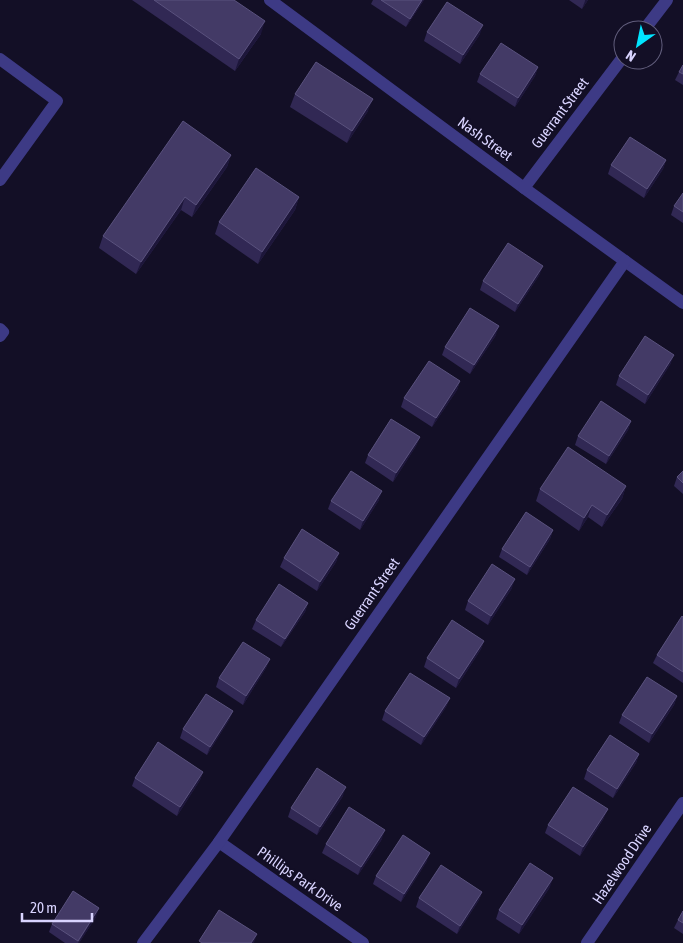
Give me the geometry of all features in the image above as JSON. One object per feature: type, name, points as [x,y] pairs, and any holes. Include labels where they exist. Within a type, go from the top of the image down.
[{"type":"street","name":"Nash Street","points":[[270,0],[683,303]]},
{"type":"street","points":[[652,20],[667,0]]},
{"type":"street","points":[[0,59],[57,101],[0,180]]},
{"type":"street","name":"Guerrant Street","points":[[524,188],[613,70]]},
{"type":"street","name":"Guerrant Street","points":[[143,943],[219,842],[625,261]]},
{"type":"street","points":[[0,330],[3,332],[0,336]]},
{"type":"street","name":"Hazelwood Drive","points":[[587,943],[683,803]]},
{"type":"street","name":"Phillips Park Drive","points":[[219,842],[363,943]]},
{"type":"building","points":[[154,0],[234,0],[265,21],[239,59]]},
{"type":"building","points":[[381,0],[422,0],[410,19]]},
{"type":"building","points":[[447,2],[483,25],[463,55],[427,32]]},
{"type":"building","points":[[501,43],[538,67],[518,98],[480,74]]},
{"type":"building","points":[[316,62],[373,99],[352,131],[295,94]]},
{"type":"building","points":[[683,65],[683,74],[679,72]]},
{"type":"building","points":[[183,121],[231,155],[196,205],[185,197],[141,262],[103,236]]},
{"type":"building","points":[[630,137],[666,160],[647,189],[611,165]]},
{"type":"building","points":[[256,168],[299,197],[262,252],[219,222]]},
{"type":"building","points":[[683,193],[683,212],[674,206]]},
{"type":"building","points":[[508,243],[543,266],[518,304],[483,281]]},
{"type":"building","points":[[470,308],[499,326],[474,365],[445,347]]},
{"type":"building","points":[[645,336],[674,355],[648,395],[619,376]]},
{"type":"building","points":[[429,361],[460,381],[436,418],[404,398]]},
{"type":"building","points":[[601,401],[631,421],[609,456],[578,436]]},
{"type":"building","points":[[391,419],[420,437],[396,473],[368,455]]},
{"type":"building","points":[[568,447],[626,486],[607,515],[592,505],[584,518],[540,489]]},
{"type":"building","points":[[351,471],[382,491],[363,521],[331,501]]},
{"type":"building","points":[[683,471],[683,483],[677,477]]},
{"type":"building","points":[[526,512],[553,530],[530,567],[502,549]]},
{"type":"building","points":[[302,529],[339,553],[320,582],[284,558]]},
{"type":"building","points":[[492,564],[515,579],[491,616],[468,601]]},
{"type":"building","points":[[279,584],[308,603],[285,639],[256,620]]},
{"type":"building","points":[[683,617],[683,672],[657,655]]},
{"type":"building","points":[[452,620],[484,641],[459,679],[427,658]]},
{"type":"building","points":[[243,642],[270,659],[246,696],[219,678]]},
{"type":"building","points":[[410,673],[450,698],[424,737],[385,711]]},
{"type":"building","points":[[647,677],[677,696],[652,734],[622,715]]},
{"type":"building","points":[[206,694],[233,711],[210,747],[183,729]]},
{"type":"building","points":[[610,735],[639,754],[617,789],[587,770]]},
{"type":"building","points":[[158,742],[203,772],[180,807],[135,778]]},
{"type":"building","points":[[317,768],[346,787],[320,827],[291,808]]},
{"type":"building","points":[[573,787],[608,809],[583,847],[548,825]]},
{"type":"building","points":[[349,807],[385,830],[361,867],[326,844]]},
{"type":"building","points":[[403,835],[430,853],[404,894],[376,876]]},
{"type":"building","points":[[530,863],[553,878],[522,925],[499,910]]},
{"type":"building","points":[[441,865],[482,892],[460,926],[419,898]]},
{"type":"building","points":[[73,891],[99,908],[78,941],[52,924]]},
{"type":"building","points":[[219,910],[257,934],[251,943],[202,943],[199,941]]},
{"type":"building","points":[[683,911],[683,923],[678,920]]}]
